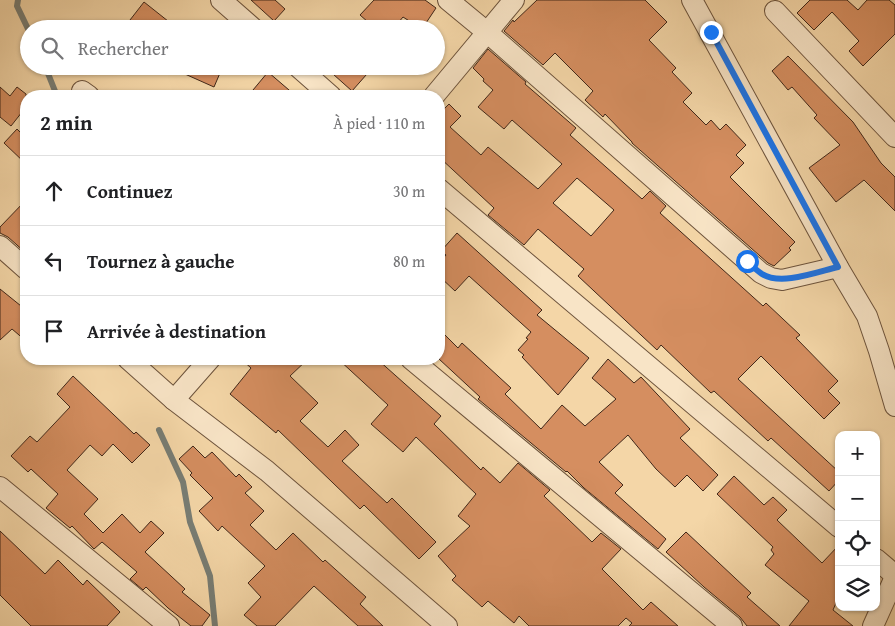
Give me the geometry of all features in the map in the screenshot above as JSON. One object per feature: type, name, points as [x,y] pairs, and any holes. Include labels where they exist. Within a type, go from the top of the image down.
[{"type":"street","points":[[221,0],[244,20]]},
{"type":"street","points":[[448,0],[761,273],[771,278],[782,280],[838,267]]},
{"type":"street","points":[[439,90],[514,0]]},
{"type":"street","points":[[692,0],[838,267],[867,316],[880,351],[895,406]]},
{"type":"street","points":[[775,11],[895,136]]},
{"type":"street","points":[[308,75],[325,90]]},
{"type":"street","points":[[445,194],[835,524]]},
{"type":"street","points":[[0,246],[20,264]]},
{"type":"street","points":[[135,365],[174,400],[267,471],[447,626]]},
{"type":"street","points":[[174,400],[205,365]]},
{"type":"street","points":[[418,365],[732,626]]},
{"type":"street","points":[[0,487],[170,626]]},
{"type":"street","points":[[873,626],[895,576],[880,563]]},
{"type":"building","points":[[251,0],[275,0],[285,9],[273,20]]},
{"type":"building","points":[[374,0],[425,0],[436,8],[428,20],[408,20],[403,17],[400,20],[366,20],[360,15]]},
{"type":"building","points":[[537,0],[645,0],[667,22],[649,40],[676,68],[672,72],[692,93],[683,102],[706,125],[711,120],[720,130],[726,124],[746,145],[736,155],[744,163],[730,177],[795,242],[789,248],[791,250],[774,266],[768,263],[632,143],[605,114],[603,117],[585,100],[593,91],[555,53],[543,65],[504,31],[513,20],[514,22]]},
{"type":"building","points":[[810,0],[847,0],[858,10],[867,0],[889,0],[895,5],[895,34],[863,66],[849,51],[859,41],[832,12],[814,30],[797,13]]},
{"type":"building","points":[[144,2],[167,20],[130,20]]},
{"type":"building","points":[[488,49],[576,128],[570,135],[642,199],[650,191],[666,206],[660,213],[763,306],[766,303],[800,335],[796,338],[838,381],[828,391],[840,403],[824,419],[761,356],[738,379],[835,468],[835,484],[829,491],[771,438],[768,441],[714,391],[711,393],[661,345],[657,350],[578,276],[584,269],[538,229],[524,245],[488,215],[494,208],[445,163],[445,108],[449,104],[461,116],[450,127],[481,155],[488,147],[538,189],[562,164],[512,120],[504,129],[478,107],[493,90],[483,81],[484,79],[473,68]],"holes":[[[577,178],[614,210],[591,236],[553,203]]]},
{"type":"building","points":[[788,56],[853,122],[881,163],[895,177],[895,211],[864,180],[836,202],[809,168],[840,145],[814,118],[817,115],[792,87],[788,90],[772,71]]},
{"type":"building","points":[[187,75],[219,75],[214,87]]},
{"type":"building","points":[[266,75],[272,75],[289,90],[253,90]]},
{"type":"building","points":[[334,75],[366,75],[351,90]]},
{"type":"building","points":[[0,87],[10,96],[17,87],[21,90],[20,115],[11,126],[0,117]]},
{"type":"building","points":[[17,129],[20,132],[20,158],[4,143]]},
{"type":"building","points":[[20,206],[20,248],[8,237],[0,233],[0,227]]},
{"type":"building","points":[[457,233],[542,310],[537,315],[589,358],[558,395],[522,357],[524,355],[518,350],[528,339],[526,338],[531,332],[469,276],[455,291],[445,282],[445,246]]},
{"type":"building","points":[[0,289],[20,305],[20,336],[12,329],[0,340]]},
{"type":"building","points":[[445,335],[458,348],[462,343],[511,388],[505,394],[541,429],[562,405],[585,426],[616,399],[592,378],[608,359],[634,383],[641,377],[690,429],[680,438],[718,475],[703,491],[687,475],[675,487],[656,469],[628,435],[599,462],[623,485],[615,493],[666,539],[658,549],[584,488],[567,471],[478,399],[480,397],[445,365]]},
{"type":"building","points":[[248,365],[302,365],[290,376],[318,403],[300,421],[328,447],[345,430],[359,445],[342,461],[387,503],[392,498],[436,542],[419,559],[364,505],[360,509],[278,430],[276,433],[230,394],[251,368]]},
{"type":"building","points":[[345,365],[384,365],[441,416],[434,424],[481,470],[483,467],[500,483],[518,463],[550,490],[544,496],[592,542],[601,533],[621,549],[602,569],[643,610],[651,602],[678,626],[629,626],[632,623],[626,618],[618,626],[529,626],[519,616],[514,623],[488,601],[482,607],[452,580],[456,576],[438,556],[470,526],[458,516],[476,494],[416,437],[403,452],[371,424],[388,405]]},
{"type":"building","points":[[73,376],[134,434],[136,432],[150,445],[132,463],[113,444],[102,456],[90,445],[67,470],[98,499],[84,514],[103,533],[122,514],[140,533],[151,521],[164,533],[145,552],[185,589],[182,592],[210,615],[202,626],[191,626],[146,587],[143,590],[130,579],[137,572],[102,542],[94,549],[72,526],[70,528],[46,508],[58,494],[31,469],[28,472],[11,456],[30,436],[37,442],[70,407],[57,394]]},
{"type":"building","points":[[193,446],[205,458],[212,452],[236,477],[239,474],[252,487],[245,493],[264,511],[250,525],[276,550],[293,533],[323,562],[325,560],[366,597],[360,604],[383,626],[358,626],[314,586],[275,626],[257,626],[244,615],[261,597],[248,583],[265,566],[222,526],[218,531],[199,511],[213,498],[190,475],[192,473],[179,459]]},
{"type":"building","points":[[734,476],[764,505],[773,497],[787,510],[777,520],[822,563],[835,549],[835,605],[833,610],[853,626],[789,626],[809,601],[765,565],[774,554],[771,550],[773,547],[717,494]]},
{"type":"building","points":[[0,531],[45,574],[58,560],[83,585],[87,580],[120,612],[107,626],[31,626],[0,595]]},
{"type":"building","points":[[686,532],[751,593],[747,597],[780,626],[747,626],[740,617],[666,552]]},
{"type":"waterway","points":[[18,0],[17,6],[24,20]]},
{"type":"waterway","points":[[49,75],[55,90]]},
{"type":"waterway","points":[[159,430],[183,482],[190,522],[210,576],[215,626]]},
{"type":"route","points":[[711,32],[838,267],[782,280],[771,278],[761,273],[747,261]]}]
